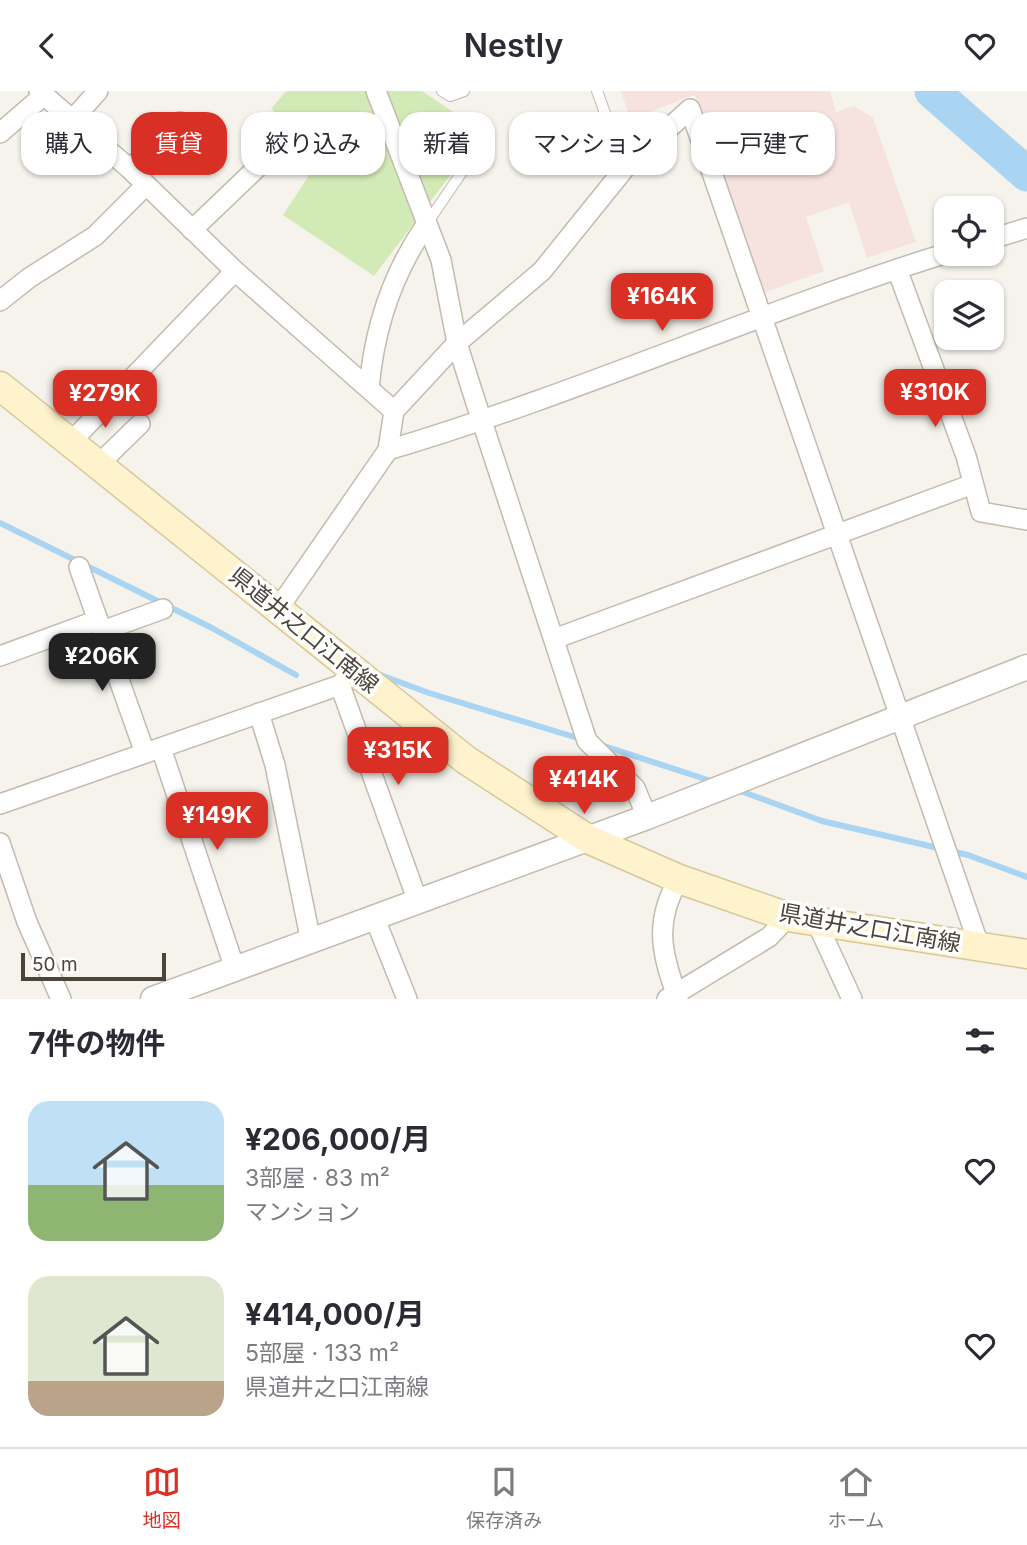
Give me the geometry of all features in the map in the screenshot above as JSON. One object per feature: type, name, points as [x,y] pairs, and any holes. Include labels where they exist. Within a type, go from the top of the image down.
[{"type":"main road","name":"県道井之口江南線","points":[[0,386],[278,609],[347,678],[588,839],[679,879],[788,917],[1027,954]]},
{"type":"street","points":[[79,112],[98,91]]},
{"type":"street","points":[[376,91],[440,260],[457,343],[587,741],[635,788],[648,817]]},
{"type":"street","points":[[0,133],[42,93],[66,112]]},
{"type":"street","points":[[677,121],[690,109],[980,948]]},
{"type":"street","points":[[117,157],[235,271],[394,411]]},
{"type":"street","points":[[192,230],[249,175]]},
{"type":"street","points":[[278,609],[388,450],[394,411],[457,343],[542,271],[619,175]]},
{"type":"street","points":[[0,301],[29,278],[94,236],[146,185]]},
{"type":"street","points":[[369,389],[371,356],[385,305],[402,260],[426,225]]},
{"type":"street","points":[[1004,235],[1027,228]]},
{"type":"street","points":[[388,450],[481,420],[934,257]]},
{"type":"street","points":[[897,269],[966,456],[981,512],[1027,520]]},
{"type":"street","points":[[69,444],[235,271]]},
{"type":"street","points":[[98,465],[140,424]]},
{"type":"street","points":[[554,639],[973,484]]},
{"type":"street","points":[[79,567],[100,626],[153,751],[235,969]]},
{"type":"street","points":[[0,656],[163,609]]},
{"type":"street","points":[[153,999],[648,817],[1027,667]]},
{"type":"street","points":[[0,804],[259,713],[347,678],[418,902]]},
{"type":"street","points":[[259,713],[275,765],[311,942]]},
{"type":"street","points":[[0,843],[5,879],[61,999]]},
{"type":"street","points":[[679,879],[663,914],[663,962],[674,997],[769,937],[788,917]]},
{"type":"street","points":[[375,919],[407,999]]},
{"type":"street","points":[[816,921],[852,999]]},
{"type":"lane","points":[[442,91],[450,96],[464,91]]},
{"type":"lane","points":[[597,91],[605,112]]},
{"type":"lane","points":[[426,225],[460,175]]},
{"type":"shaded area","points":[[621,91],[830,91],[836,112],[854,106],[873,118],[916,242],[867,258],[849,202],[806,217],[824,271],[763,293],[722,175],[835,175],[835,112],[701,112],[695,95],[649,112],[628,112]]},
{"type":"green space","points":[[286,91],[422,91],[453,112],[399,112],[399,175],[450,175],[374,276],[283,215],[309,175],[385,175],[385,112],[274,112],[271,109]]},
{"type":"waterway","points":[[932,91],[1027,174]]},
{"type":"waterway","points":[[0,523],[212,628],[296,675]]},
{"type":"waterway","points":[[378,674],[429,693],[581,739]]},
{"type":"waterway","points":[[598,744],[714,782]]},
{"type":"waterway","points":[[738,790],[822,821],[968,855],[1027,877]]}]
